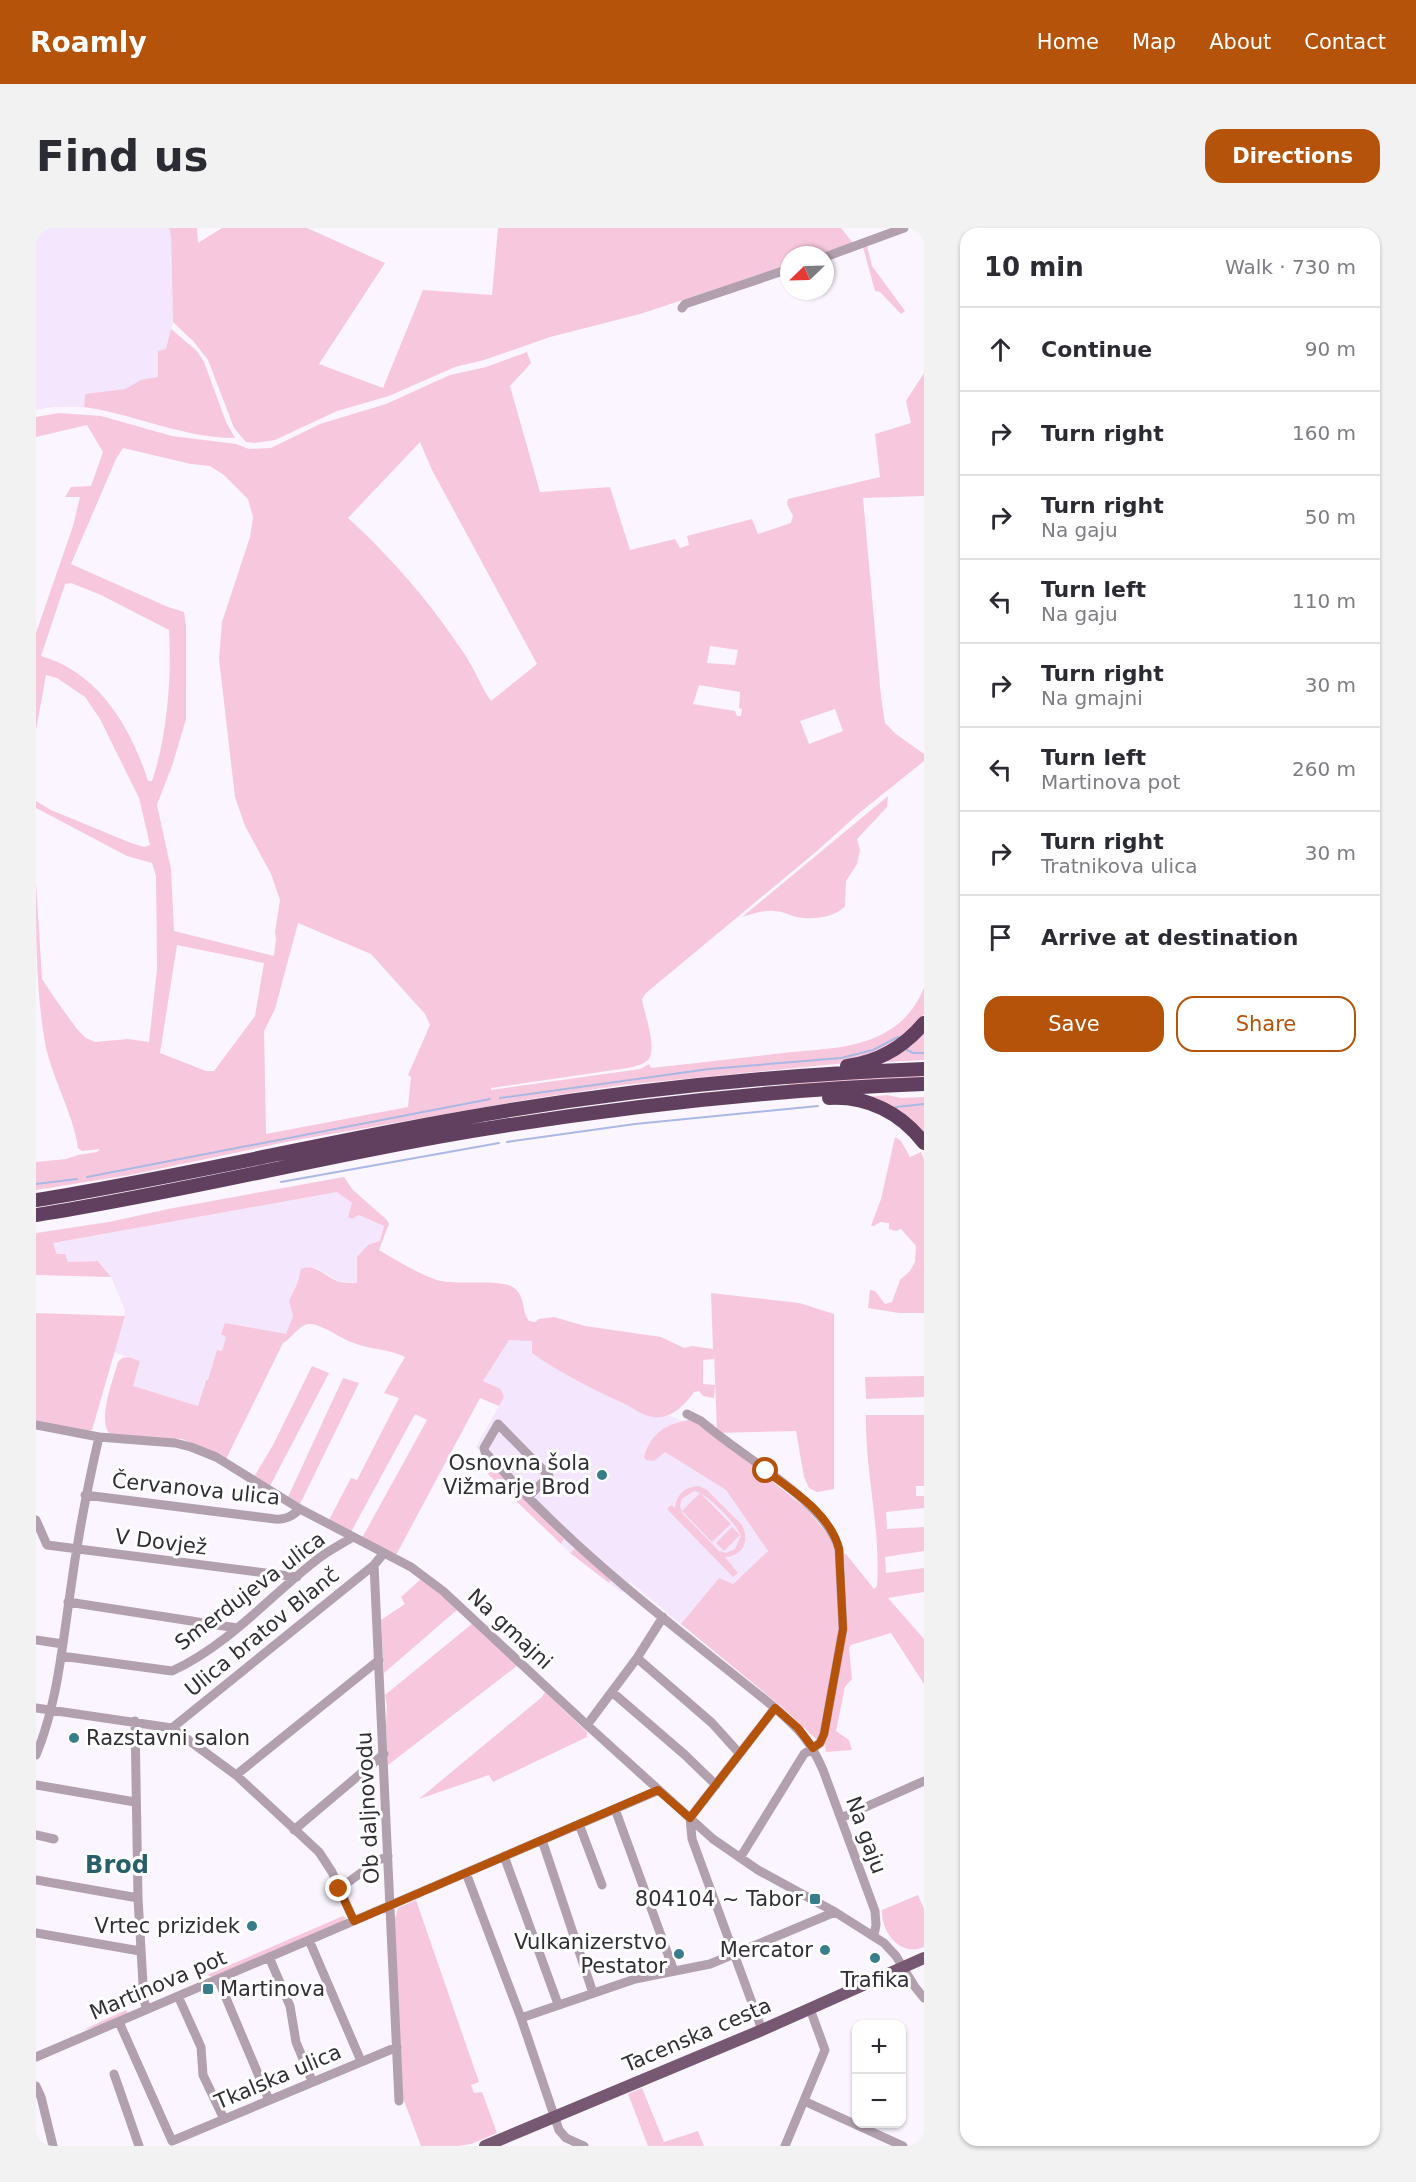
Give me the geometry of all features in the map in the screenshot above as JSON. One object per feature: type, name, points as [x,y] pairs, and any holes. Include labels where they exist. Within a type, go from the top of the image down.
[{"type":"highway","points":[[773,1079],[812,1069],[849,1066],[870,1061],[901,1046],[924,1023]]},
{"type":"highway","points":[[36,1200],[464,1118],[618,1095],[773,1079],[924,1069]]},
{"type":"highway","points":[[36,1215],[485,1129],[621,1110],[795,1092],[924,1084]]},
{"type":"highway","points":[[795,1092],[824,1098],[849,1098],[878,1106],[903,1120],[924,1143]]},
{"type":"main road","name":"Tacenska cesta","points":[[485,2146],[762,2030],[924,1958]]},
{"type":"street","points":[[834,253],[904,228]]},
{"type":"street","points":[[682,308],[684,304],[780,272]]},
{"type":"street","points":[[687,1414],[810,1504],[837,1540],[839,1549],[843,1629],[824,1734],[820,1743],[804,1754],[740,1858]]},
{"type":"street","name":"Na gaju","points":[[528,1497],[549,1476],[498,1424],[484,1448],[485,1452],[528,1497],[590,1555],[798,1728],[813,1748],[875,1911],[874,1935]]},
{"type":"street","name":"Na gmajni","points":[[36,1425],[99,1437],[175,1443],[191,1447],[216,1457],[300,1509],[411,1567],[443,1591],[713,1839],[740,1858],[874,1935],[892,1951],[924,1998]]},
{"type":"street","points":[[36,1755],[50,1711],[61,1656],[76,1550],[99,1437]]},
{"type":"street","name":"Červanova ulica","points":[[86,1495],[283,1520],[300,1509]]},
{"type":"street","name":"V Dovjež","points":[[36,1520],[47,1545],[297,1577]]},
{"type":"street","name":"Smerdujeva ulica","points":[[61,1656],[172,1671],[185,1665],[237,1628],[315,1561],[353,1537]]},
{"type":"street","points":[[375,1565],[384,1553]]},
{"type":"street","name":"Ob daljnovodu","points":[[375,1565],[399,2101]]},
{"type":"street","name":"Ulica bratov Blanč","points":[[172,1728],[375,1565]]},
{"type":"street","points":[[68,1602],[237,1628]]},
{"type":"street","points":[[587,1725],[663,1617]]},
{"type":"street","points":[[37,1639],[63,1644]]},
{"type":"street","points":[[636,1658],[712,1723],[739,1753]]},
{"type":"street","points":[[236,1774],[379,1660]]},
{"type":"street","points":[[612,1692],[716,1785]]},
{"type":"street","points":[[36,1708],[172,1728],[236,1774],[319,1852],[332,1872],[354,1921]]},
{"type":"street","points":[[762,2030],[692,1839],[690,1818],[775,1708]]},
{"type":"street","points":[[135,1721],[138,1898],[144,2001],[147,2009]]},
{"type":"street","points":[[294,1830],[384,1754]]},
{"type":"street","points":[[841,1818],[924,1782]]},
{"type":"street","points":[[36,1785],[135,1802]]},
{"type":"street","name":"Martinova pot","points":[[36,2057],[658,1790]]},
{"type":"street","points":[[615,1809],[674,1971]]},
{"type":"street","points":[[579,1824],[602,1885]]},
{"type":"street","points":[[36,1835],[54,1839]]},
{"type":"street","points":[[542,1840],[592,1993]]},
{"type":"street","points":[[339,1889],[377,1861],[388,1856]]},
{"type":"street","points":[[504,1856],[558,2004]]},
{"type":"street","points":[[466,1873],[521,2018],[554,2117],[563,2135],[584,2146]]},
{"type":"street","points":[[36,1880],[138,1898]]},
{"type":"street","points":[[521,2018],[635,1979],[710,1964],[835,1912]]},
{"type":"street","points":[[36,1933],[141,1951]]},
{"type":"street","points":[[309,1940],[361,2061]]},
{"type":"street","points":[[269,1957],[290,2006],[296,2042],[312,2081]]},
{"type":"street","points":[[218,1979],[269,2100]]},
{"type":"street","points":[[178,1996],[201,2047],[203,2075],[224,2119]]},
{"type":"street","points":[[785,2146],[825,2050],[810,2009]]},
{"type":"street","name":"Tkalska ulica","points":[[119,2022],[172,2141],[397,2047]]},
{"type":"street","points":[[114,2074],[139,2146]]},
{"type":"street","points":[[36,2086],[41,2097],[52,2146]]},
{"type":"street","points":[[804,2101],[903,2146]]},
{"type":"shaded area","points":[[36,228],[169,228],[173,322],[166,350],[158,351],[159,378],[141,380],[125,389],[85,394],[84,407],[52,407],[36,410]]},
{"type":"shaded area","points":[[169,228],[197,228],[198,243],[222,228],[307,228],[385,263],[319,364],[383,388],[423,290],[492,295],[498,228],[841,228],[853,243],[834,249],[834,246],[780,246],[780,268],[640,314],[550,337],[484,360],[455,367],[389,396],[337,411],[275,440],[254,443],[246,442],[234,428],[208,360],[194,342],[173,322]]},
{"type":"shaded area","points":[[867,246],[872,266],[905,311],[901,314],[880,292],[875,291],[863,247]]},
{"type":"shaded area","points":[[171,329],[197,351],[204,362],[226,422],[235,438],[196,434],[84,407],[85,394],[125,389],[141,380],[158,377],[158,351],[166,349]]},
{"type":"shaded area","points":[[527,352],[531,363],[510,386],[540,492],[610,487],[630,550],[675,539],[680,548],[689,545],[687,536],[752,519],[758,534],[791,523],[793,516],[787,504],[788,499],[880,477],[875,434],[911,423],[906,401],[924,373],[924,496],[863,498],[885,723],[924,754],[924,761],[646,993],[642,999],[652,1049],[647,1061],[628,1068],[491,1088],[491,1090],[640,1069],[649,1064],[651,1068],[849,1046],[874,1038],[898,1024],[913,1008],[924,988],[924,1014],[915,1027],[885,1050],[846,1063],[623,1085],[537,1098],[291,1141],[130,1175],[36,1190],[36,1162],[66,1159],[97,1152],[100,1149],[82,1151],[78,1148],[72,1121],[48,1056],[38,983],[36,882],[42,979],[77,1029],[86,1038],[95,1042],[128,1039],[149,1042],[157,969],[156,876],[152,863],[127,856],[36,808],[36,801],[51,810],[131,843],[144,847],[150,845],[139,798],[100,719],[85,697],[57,678],[46,675],[36,730],[36,633],[73,526],[80,497],[65,497],[71,487],[91,486],[103,452],[87,425],[36,437],[36,417],[59,413],[101,416],[172,436],[236,444],[249,449],[271,448],[320,424],[386,404],[450,375],[486,367]],"holes":[[[420,442],[432,470],[537,664],[491,701],[465,655],[436,614],[409,580],[348,518]],[[123,448],[191,464],[210,466],[224,475],[248,499],[253,517],[250,537],[222,622],[219,659],[235,797],[245,826],[271,874],[280,900],[274,956],[174,931],[171,869],[157,805],[186,719],[184,612],[71,564],[116,459]],[[71,583],[101,595],[169,630],[170,667],[165,726],[152,781],[148,781],[132,741],[110,704],[79,675],[41,656],[65,584]],[[710,646],[738,650],[735,665],[707,663]],[[699,685],[740,692],[741,716],[737,716],[735,711],[693,704]],[[835,709],[843,731],[809,744],[800,721]],[[298,923],[371,954],[425,1014],[430,1025],[408,1075],[411,1077],[408,1107],[266,1134],[264,1031],[275,1009]],[[177,945],[264,963],[255,1016],[214,1071],[206,1071],[160,1053]]]},
{"type":"shaded area","points":[[888,796],[887,807],[857,839],[860,850],[857,864],[846,881],[845,906],[829,916],[816,918],[797,917],[770,911],[742,917]]},
{"type":"shaded area","points":[[924,1029],[924,1060],[885,1062]]},
{"type":"shaded area","points":[[924,1074],[924,1079],[788,1088],[786,1082]]},
{"type":"shaded area","points":[[887,1095],[901,1098],[924,1097],[924,1137],[868,1097]]},
{"type":"shaded area","points":[[895,1137],[901,1141],[910,1157],[921,1152],[924,1159],[924,1313],[899,1313],[868,1308],[870,1290],[875,1291],[885,1304],[892,1302],[900,1280],[910,1271],[915,1262],[916,1246],[901,1229],[896,1231],[889,1229],[889,1223],[880,1222],[871,1226],[881,1199]]},
{"type":"shaded area","points":[[344,1177],[353,1190],[389,1224],[379,1250],[437,1280],[508,1285],[518,1292],[529,1321],[535,1322],[539,1319],[554,1317],[585,1326],[661,1337],[684,1348],[692,1346],[713,1349],[711,1293],[799,1303],[834,1314],[834,1489],[817,1492],[809,1488],[804,1477],[796,1431],[717,1433],[714,1352],[714,1359],[703,1360],[703,1384],[715,1385],[714,1398],[703,1396],[699,1391],[694,1392],[682,1406],[671,1414],[653,1417],[643,1414],[543,1361],[532,1353],[532,1341],[509,1340],[483,1381],[501,1389],[504,1397],[499,1406],[480,1398],[396,1555],[362,1538],[427,1420],[415,1414],[351,1532],[329,1520],[351,1478],[357,1480],[399,1398],[384,1393],[405,1357],[399,1354],[358,1345],[313,1324],[302,1326],[283,1343],[226,1459],[182,1439],[110,1434],[105,1420],[107,1400],[120,1360],[128,1357],[140,1361],[133,1386],[198,1406],[217,1350],[222,1351],[226,1337],[221,1334],[225,1323],[286,1334],[293,1316],[289,1301],[301,1269],[311,1268],[337,1281],[357,1283],[357,1257],[369,1244],[380,1241],[384,1226],[359,1215],[352,1219],[348,1217],[352,1203],[337,1192],[53,1243],[57,1254],[65,1254],[68,1262],[98,1261],[111,1277],[36,1275],[36,1233],[109,1222]]},
{"type":"shaded area","points":[[337,1192],[352,1203],[349,1217],[352,1219],[359,1215],[384,1226],[380,1241],[369,1244],[357,1257],[358,1283],[339,1281],[316,1268],[298,1276],[289,1301],[293,1316],[286,1334],[226,1337],[222,1352],[217,1350],[198,1406],[132,1386],[139,1361],[114,1352],[124,1321],[125,1310],[111,1277],[99,1261],[68,1262],[58,1255],[53,1243]]},
{"type":"shaded area","points":[[36,1313],[125,1316],[92,1430],[36,1422]]},
{"type":"shaded area","name":"Osnovna šola Vižmarje Brod","points":[[509,1340],[533,1341],[617,1395],[683,1421],[661,1449],[726,1490],[768,1551],[732,1584],[719,1578],[681,1624],[630,1582],[622,1593],[609,1583],[611,1579],[575,1548],[570,1553],[561,1544],[564,1538],[476,1447],[504,1397],[501,1389],[483,1381],[502,1348]]},
{"type":"shaded area","points":[[312,1366],[329,1373],[270,1486],[254,1477],[273,1445]]},
{"type":"shaded area","points":[[924,1376],[924,1397],[866,1399],[865,1377]]},
{"type":"shaded area","points":[[343,1378],[359,1383],[300,1504],[288,1497]]},
{"type":"shaded area","points":[[866,1415],[924,1415],[924,1486],[916,1486],[916,1496],[924,1496],[924,1508],[886,1512],[887,1529],[924,1527],[924,1551],[885,1557],[886,1573],[924,1568],[924,1592],[888,1598],[924,1639],[924,1684],[891,1633],[851,1645],[849,1648],[852,1679],[845,1687],[836,1731],[849,1740],[852,1750],[826,1752],[824,1742],[847,1624],[844,1554],[874,1589],[877,1586],[877,1543],[866,1437]]},
{"type":"shaded area","points":[[704,1418],[714,1425],[715,1436],[807,1509],[834,1542],[841,1627],[823,1729],[817,1740],[783,1708],[681,1624],[719,1578],[733,1584],[768,1551],[726,1490],[665,1452],[654,1461],[646,1460],[644,1457],[648,1446],[660,1431],[676,1423]]},
{"type":"shaded area","points":[[488,1460],[564,1539],[561,1544],[489,1475],[484,1469]]},
{"type":"shaded area","points":[[693,1487],[706,1489],[742,1525],[745,1537],[743,1547],[736,1554],[725,1557],[738,1573],[733,1577],[667,1509],[671,1505],[675,1508],[682,1492]],"holes":[[[694,1491],[700,1493],[734,1524],[741,1536],[735,1549],[726,1553],[719,1551],[682,1513],[680,1506],[682,1499]]]},
{"type":"shaded area","points":[[700,1493],[731,1524],[712,1542],[682,1511]]},
{"type":"shaded area","points":[[732,1527],[740,1535],[724,1551],[716,1543]]},
{"type":"shaded area","points":[[575,1548],[611,1579],[609,1583],[570,1553]]},
{"type":"shaded area","points":[[421,1579],[458,1609],[384,1673],[381,1620],[405,1604],[401,1597]]},
{"type":"shaded area","points":[[473,1623],[518,1665],[388,1765],[385,1695]]},
{"type":"shaded area","points":[[545,1692],[587,1732],[587,1737],[493,1782],[489,1775],[419,1799],[542,1697]]},
{"type":"shaded area","points":[[918,1895],[924,1909],[924,1947],[908,1949],[900,1946],[889,1934],[885,1927],[882,1910]]},
{"type":"shaded area","points":[[416,1900],[479,2082],[471,2085],[474,2093],[482,2092],[497,2133],[471,2144],[421,2146],[403,2098],[394,1922],[398,1908]]},
{"type":"shaded area","points":[[343,1916],[346,1918],[343,1921],[212,1977],[207,1975]]},
{"type":"shaded area","points":[[126,2010],[128,2014],[83,2030]]},
{"type":"shaded area","points":[[642,2088],[664,2142],[698,2131],[704,2146],[648,2146],[628,2094]]},
{"type":"waterway","points":[[500,1098],[709,1069],[841,1058],[873,1050],[898,1037]]},
{"type":"waterway","points":[[907,1050],[913,1053],[924,1053]]},
{"type":"waterway","points":[[87,1177],[490,1099]]},
{"type":"waterway","points":[[896,1107],[924,1104]]},
{"type":"waterway","points":[[507,1142],[635,1124],[818,1106]]},
{"type":"waterway","points":[[281,1182],[499,1143]]},
{"type":"waterway","points":[[36,1184],[77,1179]]},
{"type":"place","name":"Osnovna šola Vižmarje Brod","points":[[602,1475]]},
{"type":"place","name":"Razstavni salon","points":[[74,1738]]},
{"type":"place","name":"804104 ~ Tabor","points":[[815,1899]]},
{"type":"place","name":"Vrtec prizidek","points":[[252,1926]]},
{"type":"place","name":"Mercator","points":[[825,1950]]},
{"type":"place","name":"Vulkanizerstvo Pestator","points":[[679,1954]]},
{"type":"place","name":"Trafika","points":[[875,1958]]},
{"type":"place","name":"Martinova","points":[[208,1989]]},
{"type":"district","name":"Brod","points":[[117,1865]]},
{"type":"route","points":[[339,1889],[354,1921],[658,1790],[690,1818],[775,1708],[798,1728],[813,1748],[820,1743],[824,1734],[843,1629],[839,1549],[837,1540],[830,1529],[810,1504],[766,1471]]}]
